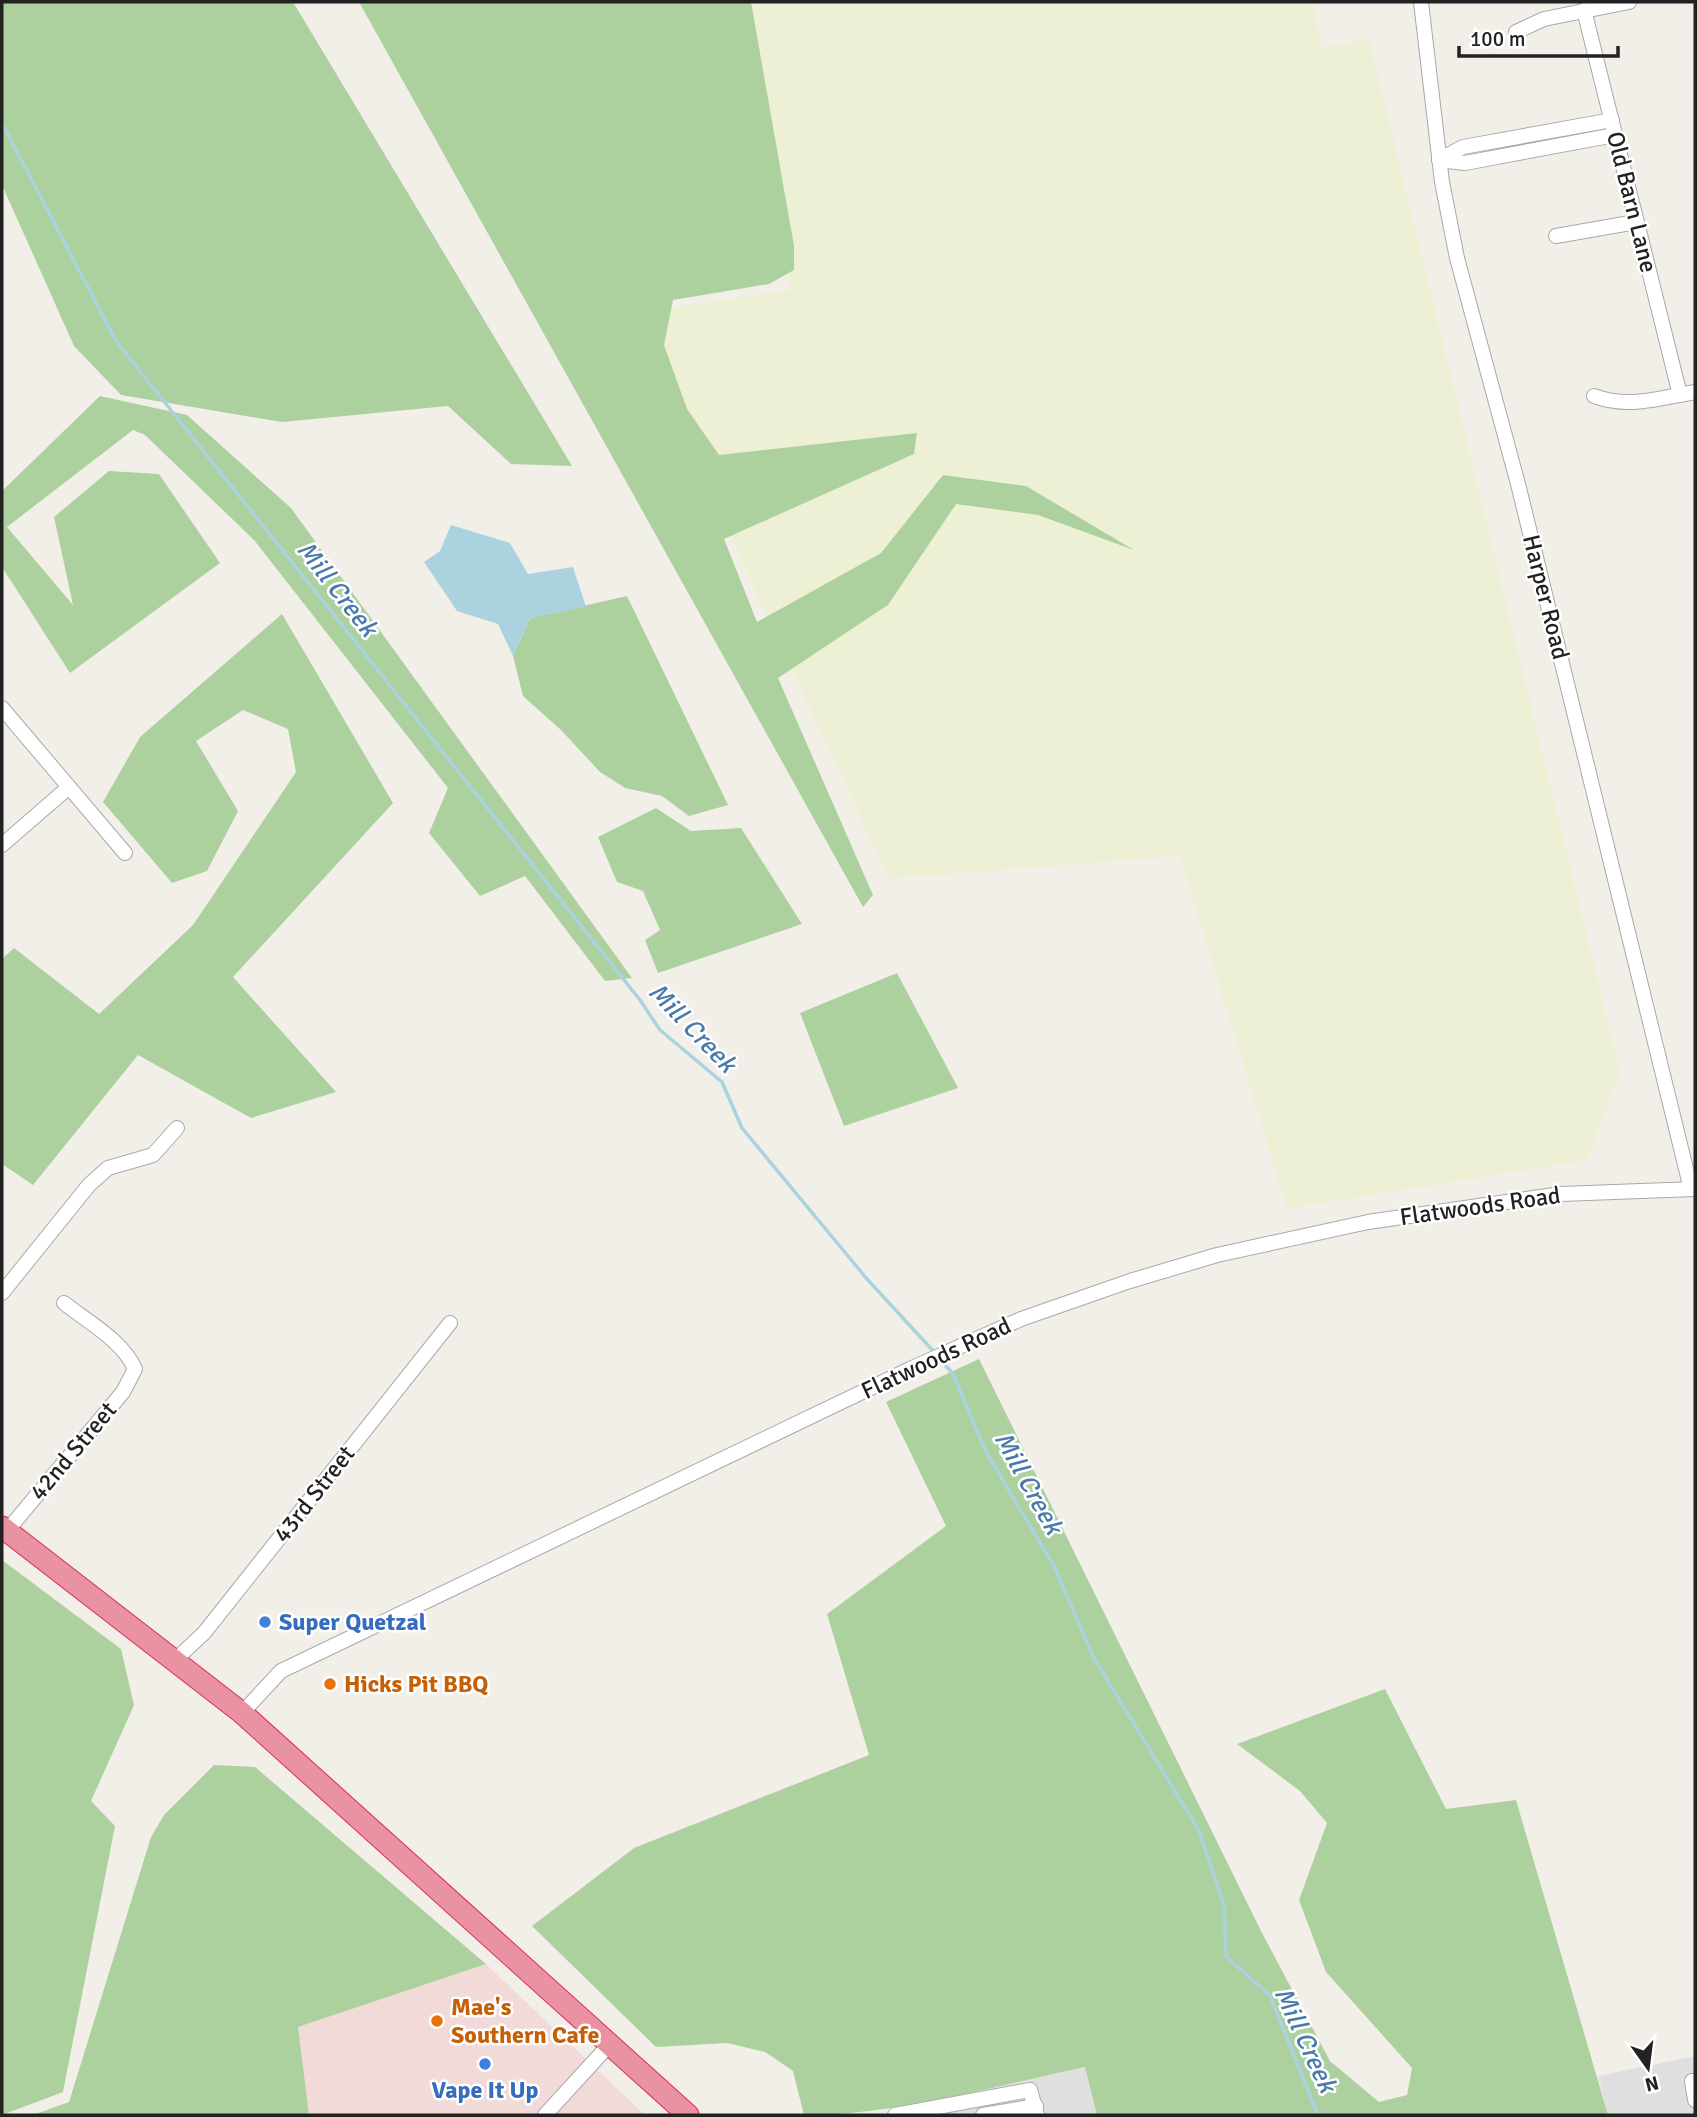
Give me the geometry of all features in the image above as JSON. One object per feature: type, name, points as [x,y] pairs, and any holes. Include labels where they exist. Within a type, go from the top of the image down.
[{"type":"highway","points":[[4,1529],[242,1713],[688,2115]]},
{"type":"street","name":"Harper Road","points":[[1421,2],[1439,160],[1457,258],[1518,484],[1693,1189]]},
{"type":"street","points":[[1516,32],[1544,19],[1629,2]]},
{"type":"street","name":"Old Barn Lane","points":[[1584,10],[1680,395]]},
{"type":"street","points":[[1439,160],[1463,147],[1524,136],[1613,127]]},
{"type":"street","points":[[1439,160],[1465,163],[1527,151],[1613,127]]},
{"type":"street","points":[[1524,136],[1527,151]]},
{"type":"street","points":[[1556,236],[1636,222]]},
{"type":"street","points":[[1594,396],[1614,404],[1636,403],[1695,392]]},
{"type":"street","points":[[2,708],[125,853]]},
{"type":"street","points":[[2,845],[69,787]]},
{"type":"street","points":[[2,1293],[89,1185],[108,1168],[153,1155],[177,1128]]},
{"type":"street","name":"Flatwoods Road","points":[[242,1713],[281,1671],[910,1369],[1021,1320],[1130,1281],[1217,1255],[1292,1237],[1561,1194],[1693,1189]]},
{"type":"street","name":"42nd Street","points":[[4,1529],[123,1392],[135,1369],[130,1357],[120,1347],[64,1303]]},
{"type":"street","name":"43rd Street","points":[[174,1661],[204,1633],[450,1323]]},
{"type":"street","points":[[545,2115],[610,2044]]},
{"type":"street","points":[[1692,2081],[1695,2100]]},
{"type":"street","points":[[895,2115],[1030,2090],[1036,2110],[983,2115]]},
{"type":"shaded area","points":[[486,1964],[645,2115],[309,2115],[297,2027]]},
{"type":"shaded area","points":[[1695,2056],[1695,2115],[1608,2115],[1598,2076]]},
{"type":"shaded area","points":[[1086,2067],[1097,2115],[907,2115],[906,2105]]},
{"type":"green space","points":[[2,2],[293,2],[572,466],[511,464],[448,406],[282,422],[121,395],[74,346],[2,185]]},
{"type":"green space","points":[[359,2],[751,2],[794,246],[794,270],[769,284],[673,300],[664,345],[687,409],[719,455],[917,433],[914,454],[724,539],[757,622],[881,553],[943,475],[1026,486],[1134,550],[1038,515],[956,504],[888,605],[778,678],[873,895],[863,907]]},
{"type":"green space","points":[[742,2],[1313,2],[1322,48],[1369,38],[1620,1072],[1587,1160],[1287,1209],[1180,856],[889,879],[627,314],[791,290],[763,151]]},
{"type":"green space","points":[[100,396],[187,415],[291,508],[632,978],[605,981],[525,876],[480,896],[429,833],[448,788],[254,540],[145,435],[133,430],[7,527],[73,605],[54,517],[109,471],[159,474],[220,563],[70,673],[2,567],[2,491]]},
{"type":"green space","points":[[627,596],[728,805],[689,816],[662,796],[625,788],[600,772],[561,730],[523,696],[513,656],[530,618]]},
{"type":"green space","points":[[282,614],[393,803],[233,977],[336,1092],[251,1118],[138,1055],[33,1185],[2,1164],[2,959],[14,948],[99,1014],[193,925],[296,772],[288,729],[243,710],[196,741],[238,811],[207,871],[172,883],[103,802],[140,737]]},
{"type":"green space","points":[[656,808],[691,831],[741,828],[802,924],[658,973],[645,940],[660,930],[643,891],[617,882],[598,837]]},
{"type":"green space","points":[[897,973],[958,1088],[844,1126],[800,1013]]},
{"type":"green space","points":[[979,1359],[1261,1931],[1330,2061],[1379,2102],[1407,2095],[1412,2068],[1326,1972],[1299,1900],[1327,1823],[1300,1791],[1237,1744],[1385,1689],[1446,1809],[1516,1800],[1608,2115],[1097,2115],[1085,2067],[910,2105],[839,2114],[804,2115],[793,2071],[765,2052],[727,2043],[656,2047],[532,1926],[634,1848],[869,1755],[827,1614],[946,1526],[886,1402]]},
{"type":"green space","points":[[2,1560],[121,1649],[134,1705],[91,1801],[115,1826],[63,2092],[2,2115]]},
{"type":"green space","points":[[214,1765],[255,1767],[486,1964],[298,2027],[309,2115],[33,2115],[69,2102],[151,1837],[164,1815]]},
{"type":"water","points":[[451,525],[510,543],[528,574],[573,567],[586,607],[530,618],[513,656],[498,624],[457,611],[424,562],[440,551]]},
{"type":"waterway","name":"Mill Creek","points":[[2,123],[116,341],[640,1000],[660,1030],[722,1082],[742,1128],[867,1279],[936,1354]]},
{"type":"waterway","name":"Mill Creek","points":[[941,1360],[953,1374],[986,1452],[1054,1566],[1094,1658],[1198,1829],[1224,1905],[1226,1956],[1270,1996],[1318,2115]]},
{"type":"place","name":"Super Quetzal","points":[[265,1622]]},
{"type":"place","name":"Hicks Pit BBQ","points":[[330,1684]]},
{"type":"place","name":"Mae's Southern Cafe","points":[[437,2021]]},
{"type":"place","name":"Vape It Up","points":[[485,2064]]}]
